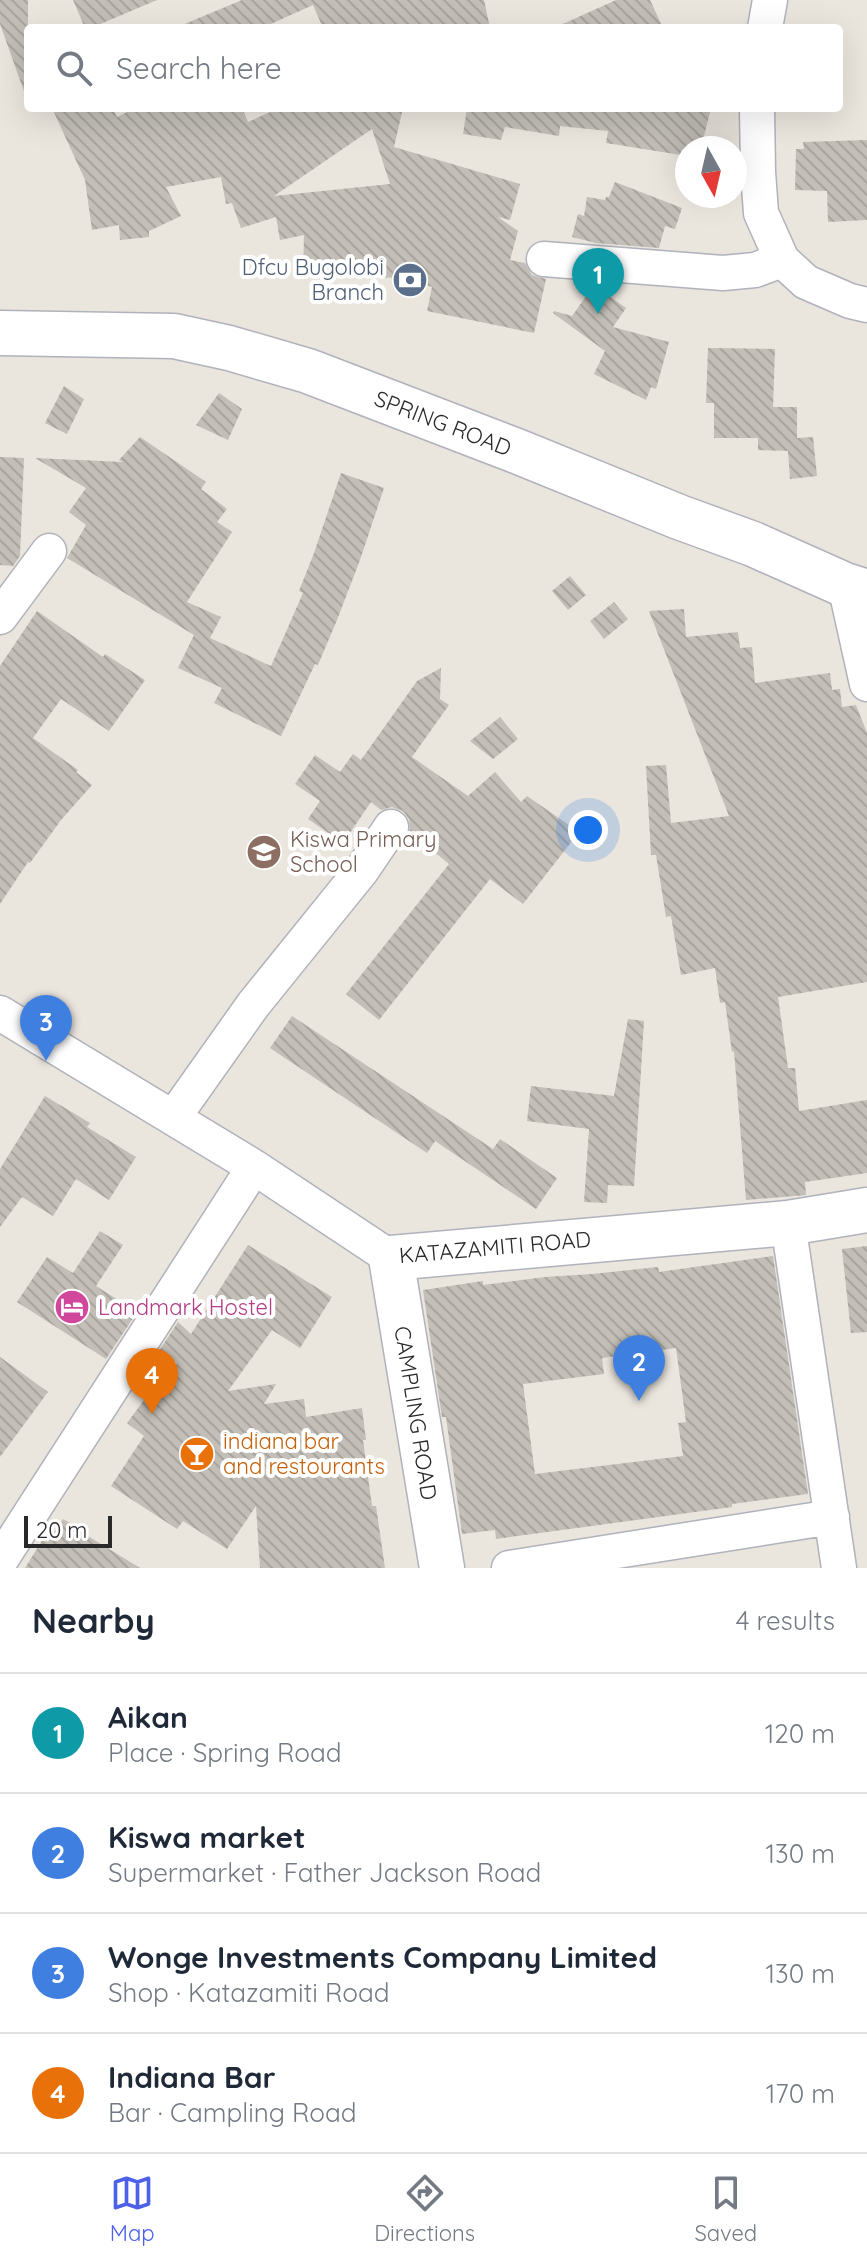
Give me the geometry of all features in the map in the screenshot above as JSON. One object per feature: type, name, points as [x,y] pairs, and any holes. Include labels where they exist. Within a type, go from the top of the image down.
[{"type":"main road","name":"SPRING ROAD","points":[[0,333],[174,336],[308,371],[753,544],[856,588]]},
{"type":"main road","name":"KATAZAMITI ROAD","points":[[391,1258],[788,1223],[867,1210]]},
{"type":"main road","name":"CAMPLING ROAD","points":[[391,1258],[442,1568]]},
{"type":"street","points":[[766,24],[770,0]]},
{"type":"street","points":[[757,112],[761,213],[782,260],[806,282],[867,305]]},
{"type":"street","points":[[544,259],[723,273],[755,270],[782,260]]},
{"type":"street","points":[[0,617],[49,551]]},
{"type":"street","points":[[856,588],[867,684]]},
{"type":"street","points":[[173,1118],[253,1005],[362,870],[391,827]]},
{"type":"street","name":"KATAZAMITI ROAD","points":[[0,1013],[254,1167],[391,1258]]},
{"type":"street","points":[[0,1561],[254,1167]]},
{"type":"street","points":[[788,1223],[839,1568]]},
{"type":"street","points":[[509,1568],[832,1517]]},
{"type":"building","points":[[0,0],[28,0],[28,24],[24,24],[24,91],[0,24]]},
{"type":"building","points":[[73,0],[157,0],[100,24],[83,24]]},
{"type":"building","points":[[242,0],[484,0],[489,24],[321,24],[313,5],[271,24],[185,24]]},
{"type":"building","points":[[616,0],[650,0],[661,24],[563,24]]},
{"type":"building","points":[[54,112],[115,112],[117,117],[127,112],[244,112],[248,122],[270,112],[402,112],[394,147],[520,184],[510,220],[498,217],[518,231],[510,260],[525,263],[532,275],[546,279],[534,333],[427,311],[432,287],[404,278],[303,275],[304,235],[280,240],[276,217],[241,228],[232,203],[226,204],[221,177],[166,187],[181,216],[149,231],[149,237],[120,240],[119,225],[92,230],[85,180]],"holes":[[[372,129],[390,184],[274,196]]]},
{"type":"building","points":[[466,112],[710,112],[704,136],[675,136],[675,154],[606,143],[608,131],[560,126],[559,136],[505,127],[501,140],[463,134]]},
{"type":"building","points":[[867,140],[867,220],[828,222],[827,191],[795,190],[796,149],[804,149],[803,142]]},
{"type":"building","points":[[615,182],[675,205],[675,208],[682,208],[675,229],[665,226],[659,248],[596,243],[572,237],[578,214],[584,216],[587,197],[605,200]]},
{"type":"building","points":[[594,285],[626,308],[613,327],[669,342],[656,389],[651,387],[646,400],[594,374],[605,351],[553,313],[572,316]]},
{"type":"building","points":[[708,348],[775,349],[773,407],[797,407],[797,438],[813,437],[817,476],[790,479],[788,451],[758,450],[758,438],[714,438],[714,403],[706,403]]},
{"type":"building","points":[[64,386],[84,399],[67,434],[45,423]]},
{"type":"building","points":[[219,393],[242,409],[228,440],[196,425]]},
{"type":"building","points":[[140,437],[206,482],[201,489],[227,509],[217,522],[232,532],[187,602],[221,617],[210,638],[271,666],[303,593],[299,591],[341,473],[384,488],[337,620],[318,665],[315,664],[281,736],[214,703],[222,688],[178,668],[194,635],[67,558],[86,525],[69,512],[86,488],[35,458],[123,462],[119,460]]},
{"type":"building","points":[[0,457],[24,458],[20,556],[13,566],[0,565]]},
{"type":"building","points":[[570,576],[586,595],[568,610],[552,591]]},
{"type":"building","points":[[614,602],[628,619],[604,639],[590,621]]},
{"type":"building","points":[[684,609],[686,637],[738,632],[740,648],[752,647],[755,683],[830,673],[832,690],[840,689],[842,707],[856,705],[867,733],[867,982],[778,997],[788,1068],[795,1068],[799,1111],[867,1100],[867,1173],[805,1182],[806,1195],[746,1200],[734,1051],[725,1002],[720,1003],[715,968],[681,975],[671,916],[666,917],[656,855],[651,855],[646,766],[666,765],[671,823],[729,816],[649,611]]},
{"type":"building","points":[[37,611],[103,657],[105,654],[145,680],[109,731],[61,699],[33,738],[78,770],[76,772],[92,785],[28,862],[0,904],[0,666]]},
{"type":"building","points":[[441,668],[440,699],[449,705],[412,757],[468,796],[495,772],[521,802],[527,796],[579,832],[523,904],[490,879],[379,1020],[346,994],[449,864],[410,832],[409,819],[403,811],[392,807],[381,810],[371,802],[343,843],[308,819],[320,801],[295,784],[315,755],[340,772],[353,754],[361,760],[417,681]]},
{"type":"building","points":[[500,717],[518,739],[493,759],[470,741]]},
{"type":"building","points":[[292,1016],[493,1149],[500,1139],[557,1178],[536,1209],[435,1141],[427,1153],[270,1048]]},
{"type":"building","points":[[628,1019],[644,1021],[634,1186],[608,1185],[607,1203],[584,1202],[589,1129],[527,1121],[531,1086],[614,1096]]},
{"type":"building","points":[[45,1096],[90,1123],[87,1127],[136,1157],[109,1200],[76,1179],[53,1216],[22,1197],[0,1227],[0,1169]]},
{"type":"building","name":"Landmark Hostel","points":[[100,1231],[123,1245],[96,1286],[137,1312],[106,1359],[17,1302],[47,1257],[73,1273]]},
{"type":"building","points":[[248,1245],[332,1297],[300,1348],[272,1330],[228,1391],[276,1384],[264,1404],[304,1399],[306,1417],[362,1408],[372,1506],[376,1506],[385,1568],[260,1568],[256,1506],[227,1549],[183,1521],[177,1529],[111,1486],[144,1436],[127,1423],[144,1400],[152,1406],[177,1363],[159,1351],[178,1322],[191,1334]]},
{"type":"building","points":[[867,1246],[867,1332],[851,1333],[842,1249]]},
{"type":"building","points":[[773,1256],[808,1494],[496,1539],[495,1530],[462,1534],[446,1417],[442,1417],[423,1290],[483,1281],[483,1285],[658,1267],[659,1272]],"holes":[[[676,1348],[686,1422],[678,1423],[683,1456],[535,1474],[523,1384],[604,1374],[602,1358]]]},
{"type":"building","points":[[0,1357],[48,1392],[0,1457]]},
{"type":"building","points":[[63,1519],[140,1568],[25,1568],[43,1539],[48,1542]]},
{"type":"place","name":"Dfcu Bugolobi Branch","points":[[410,280]]},
{"type":"place","name":"Aikan","points":[[598,314]]},
{"type":"place","name":"Kiswa Primary School","points":[[264,852]]},
{"type":"place","name":"Wonge Investments Company Limited","points":[[46,1061]]},
{"type":"place","name":"Landmark Hostel","points":[[72,1307]]},
{"type":"place","name":"Kiswa market","points":[[639,1401]]},
{"type":"place","name":"Indiana Bar","points":[[152,1414]]},
{"type":"place","name":"indiana bar and restourants","points":[[197,1454]]}]
